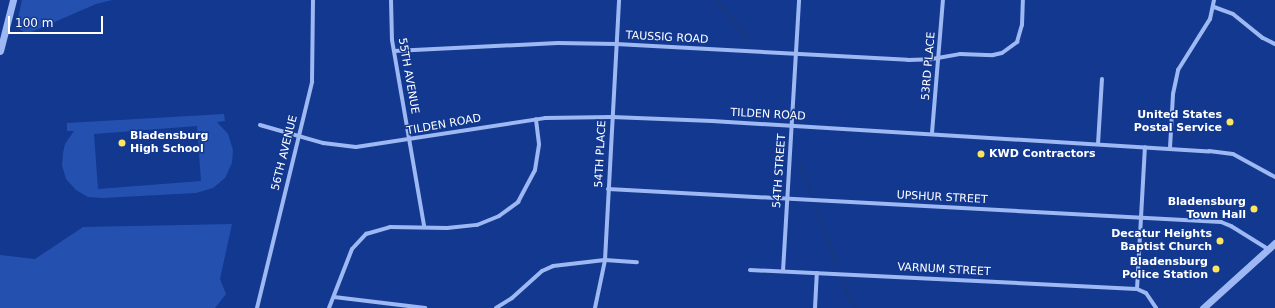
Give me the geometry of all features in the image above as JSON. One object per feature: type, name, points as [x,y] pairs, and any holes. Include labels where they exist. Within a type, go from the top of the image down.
[{"type":"street","points":[[0,51],[13,0]]},
{"type":"street","name":"56TH AVENUE","points":[[257,308],[300,135],[314,66],[313,0]]},
{"type":"street","name":"55TH AVENUE","points":[[392,0],[394,51],[424,226]]},
{"type":"street","name":"54TH PLACE","points":[[595,308],[605,260],[616,44],[620,0]]},
{"type":"street","name":"54TH STREET","points":[[782,271],[799,0]]},
{"type":"street","name":"53RD PLACE","points":[[932,133],[943,0]]},
{"type":"street","name":"TAUSSIG ROAD","points":[[394,51],[529,44],[616,44],[908,60],[939,58],[960,54],[993,55],[1010,49],[1020,35],[1023,0]]},
{"type":"street","points":[[1170,148],[1174,81],[1178,70],[1206,25],[1214,7],[1214,0]]},
{"type":"street","points":[[1214,7],[1233,14],[1263,38],[1275,44]]},
{"type":"street","points":[[1098,144],[1102,79]]},
{"type":"street","name":"TILDEN ROAD","points":[[260,125],[300,135],[323,143],[356,147],[410,140],[536,119],[612,117],[932,133],[1170,148],[1233,154],[1275,177]]},
{"type":"street","points":[[329,308],[352,249],[366,234],[390,227],[424,226],[447,228],[477,225],[499,216],[518,202],[530,182],[538,156],[536,119]]},
{"type":"street","points":[[1145,147],[1137,289],[1146,293],[1156,308]]},
{"type":"street","name":"UPSHUR STREET","points":[[608,189],[1226,223],[1268,249]]},
{"type":"street","points":[[1203,308],[1275,243]]},
{"type":"street","points":[[496,308],[512,298],[542,271],[553,266],[605,260],[637,262]]},
{"type":"street","name":"VARNUM STREET","points":[[750,270],[1137,289]]},
{"type":"street","points":[[815,308],[817,273]]},
{"type":"street","points":[[334,297],[425,308]]},
{"type":"shaded area","points":[[22,0],[112,0],[96,4],[27,34],[16,27]]},
{"type":"shaded area","points":[[224,114],[225,121],[217,122],[228,134],[233,150],[232,163],[225,178],[213,188],[196,193],[103,198],[88,197],[76,190],[66,179],[62,165],[65,144],[74,131],[67,131],[67,123]],"holes":[[[197,126],[201,181],[98,189],[94,134]]]},
{"type":"shaded area","points":[[232,224],[220,279],[226,294],[215,308],[0,308],[0,255],[35,259],[83,227]]},
{"type":"waterway","points":[[716,0],[749,39]]},
{"type":"waterway","points":[[800,164],[811,193]]},
{"type":"waterway","points":[[815,205],[837,266]]},
{"type":"waterway","points":[[842,278],[851,301],[857,308]]},
{"type":"place","name":"United States Postal Service","points":[[1230,122]]},
{"type":"place","name":"Bladensburg High School","points":[[122,143]]},
{"type":"place","name":"KWD Contractors","points":[[981,154]]},
{"type":"place","name":"Bladensburg Town Hall","points":[[1254,209]]},
{"type":"place","name":"Decatur Heights Baptist Church","points":[[1220,241]]},
{"type":"place","name":"Bladensburg Police Station","points":[[1216,269]]}]
